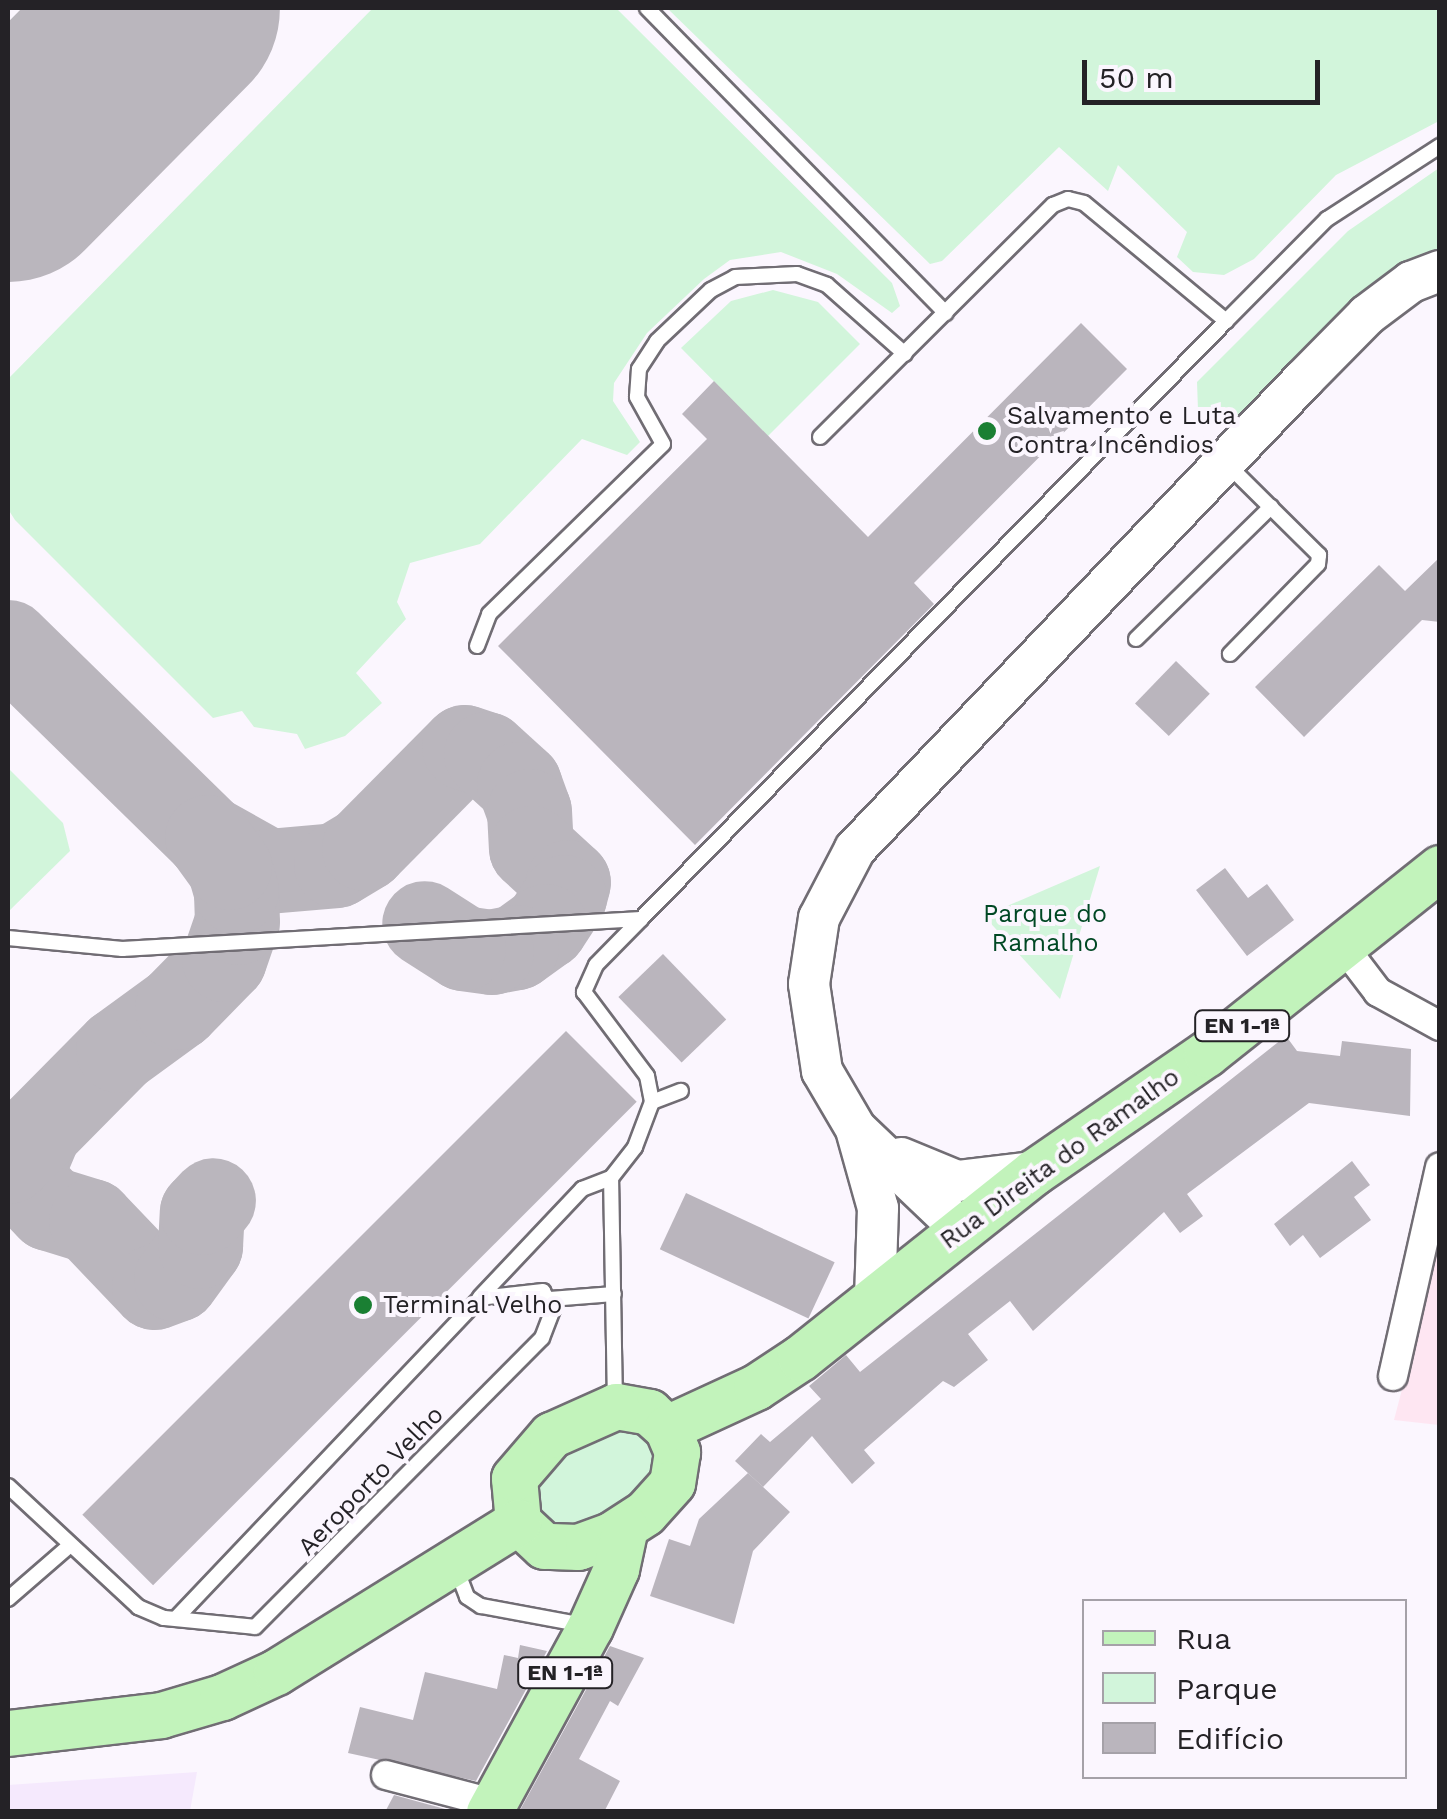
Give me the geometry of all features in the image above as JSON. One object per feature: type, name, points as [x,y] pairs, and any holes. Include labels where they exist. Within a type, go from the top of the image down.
[{"type":"main road","name":"Rua Direita do Ramalho","points":[[667,1428],[756,1388],[1034,1172],[1206,1054],[1440,868]]},
{"type":"main road","points":[[616,1406],[649,1412],[667,1428],[677,1452],[672,1483],[625,1527],[562,1550],[544,1546],[518,1522],[512,1492],[521,1464],[569,1424],[616,1406]]},
{"type":"main road","points":[[8,1734],[161,1716],[222,1697],[276,1672],[518,1522]]},
{"type":"main road","name":"EN 1-1ª","points":[[491,1808],[590,1627],[616,1569],[625,1527]]},
{"type":"street","points":[[875,1298],[878,1208],[856,1129],[822,1071],[809,984],[819,918],[855,849],[1366,314],[1411,282],[1440,271]]},
{"type":"street","points":[[1343,946],[1378,992],[1440,1026]]},
{"type":"street","points":[[856,1129],[946,1179],[982,1181],[1034,1172]]},
{"type":"street","points":[[856,1129],[962,1230]]},
{"type":"street","points":[[1392,1376],[1440,1167]]},
{"type":"street","points":[[386,1775],[491,1808]]},
{"type":"lane","points":[[647,8],[946,313]]},
{"type":"lane","points":[[616,1406],[611,1178],[634,1147],[652,1102],[647,1076],[584,992],[596,965],[1327,219],[1440,146]]},
{"type":"lane","points":[[820,437],[1068,198],[1084,202],[1226,321]]},
{"type":"lane","points":[[477,646],[490,614],[663,444],[637,397],[639,369],[657,341],[711,290],[735,277],[797,274],[827,285],[905,354]]},
{"type":"lane","points":[[1226,462],[1319,555],[1318,564],[1230,654]]},
{"type":"lane","points":[[1136,638],[1270,507]]},
{"type":"lane","points":[[8,938],[122,949],[641,919]]},
{"type":"lane","points":[[652,1102],[680,1091]]},
{"type":"lane","name":"Aeroporto Velho","points":[[177,1617],[582,1189],[611,1178]]},
{"type":"lane","points":[[480,1298],[530,1288],[550,1299],[614,1294]]},
{"type":"lane","name":"Aeroporto Velho","points":[[8,1486],[68,1547],[138,1607],[238,1628],[267,1619],[542,1338],[552,1322],[550,1299]]},
{"type":"lane","points":[[8,1599],[68,1547]]},
{"type":"lane","points":[[453,1560],[467,1597],[481,1606],[590,1627]]},
{"type":"shaded area","points":[[1439,1248],[1439,1425],[1394,1420]]},
{"type":"shaded area","points":[[197,1772],[190,1811],[8,1811],[8,1785]]},
{"type":"green space","points":[[373,8],[616,8],[892,283],[900,306],[892,313],[837,274],[781,252],[730,260],[704,279],[647,333],[614,383],[613,401],[640,442],[627,455],[582,439],[480,544],[410,563],[397,602],[406,619],[356,673],[382,703],[345,736],[305,749],[297,734],[254,727],[242,711],[213,718],[15,520],[8,509],[8,379]]},
{"type":"green space","points":[[667,8],[1439,8],[1439,121],[1336,175],[1254,259],[1224,275],[1193,272],[1177,257],[1187,232],[1118,165],[1108,191],[1059,147],[942,261],[930,264]]},
{"type":"green space","points":[[1439,168],[1439,249],[1412,261],[1339,315],[1235,422],[1213,426],[1198,410],[1197,382],[1348,231]]},
{"type":"green space","points":[[773,290],[818,302],[860,344],[768,436],[681,348],[731,301]]},
{"type":"green space","points":[[8,768],[63,823],[70,851],[8,912]]},
{"type":"green space","name":"Parque do Ramalho","points":[[1100,866],[1060,999],[984,916]]},
{"type":"green space","points":[[618,1422],[650,1434],[657,1476],[603,1520],[551,1530],[528,1493],[547,1460]]},
{"type":"building","points":[[1081,323],[1127,369],[914,583],[934,604],[695,845],[498,646],[707,439],[682,414],[714,381],[868,537]]},
{"type":"building","points":[[1440,557],[1440,622],[1422,620],[1304,737],[1255,687],[1379,565],[1405,591]]},
{"type":"building","points":[[1176,661],[1210,694],[1169,736],[1135,703]]},
{"type":"building","points":[[1225,868],[1248,898],[1267,884],[1294,920],[1247,956],[1196,890]]},
{"type":"building","points":[[663,954],[726,1019],[682,1063],[618,997]]},
{"type":"building","name":"Terminal Velho","points":[[566,1031],[637,1102],[153,1585],[82,1515]]},
{"type":"building","points":[[1286,1036],[1297,1051],[1340,1056],[1342,1041],[1411,1049],[1410,1116],[1309,1103],[1187,1194],[1203,1216],[1180,1233],[1164,1212],[1033,1331],[1010,1301],[968,1334],[988,1360],[954,1387],[943,1381],[864,1450],[875,1463],[852,1484],[812,1436],[763,1487],[735,1461],[761,1434],[770,1442],[821,1399],[809,1386],[846,1355],[860,1372]]},
{"type":"building","points":[[1352,1161],[1370,1185],[1354,1197],[1371,1220],[1320,1258],[1303,1235],[1290,1246],[1274,1224]]},
{"type":"building","points":[[686,1193],[835,1262],[808,1319],[660,1249]]},
{"type":"building","points":[[748,1473],[790,1512],[753,1551],[734,1624],[650,1596],[669,1539],[690,1546],[699,1519]]},
{"type":"building","points":[[520,1645],[547,1651],[476,1781],[348,1753],[360,1707],[413,1720],[425,1672],[497,1689],[504,1655],[518,1658]]},
{"type":"building","points":[[610,1646],[644,1658],[618,1706],[610,1701],[579,1759],[620,1781],[604,1812],[519,1812]]},
{"type":"building","points":[[394,1795],[456,1812],[385,1812]]},
{"type":"taxiway","points":[[11,171],[47,116],[89,8]]},
{"type":"taxiway","points":[[8,642],[207,837],[268,871],[336,865],[364,848],[464,747],[486,754],[519,784],[529,811],[531,848],[568,882],[564,897],[545,926],[516,947],[491,952],[463,948],[424,923]]},
{"type":"taxiway","points":[[8,1161],[118,1050],[177,1007],[224,959],[237,922],[236,891],[229,867],[207,837]]},
{"type":"taxiway","points":[[39,1130],[26,1160],[25,1183],[49,1208],[91,1221],[154,1287],[176,1279],[200,1246],[202,1212],[213,1200]]},
{"type":"runway","points":[[8,174],[172,8]]},
{"type":"place","name":"Salvamento e Luta Contra Incêndios","points":[[987,431]]},
{"type":"place","name":"Terminal Velho","points":[[363,1305]]}]
